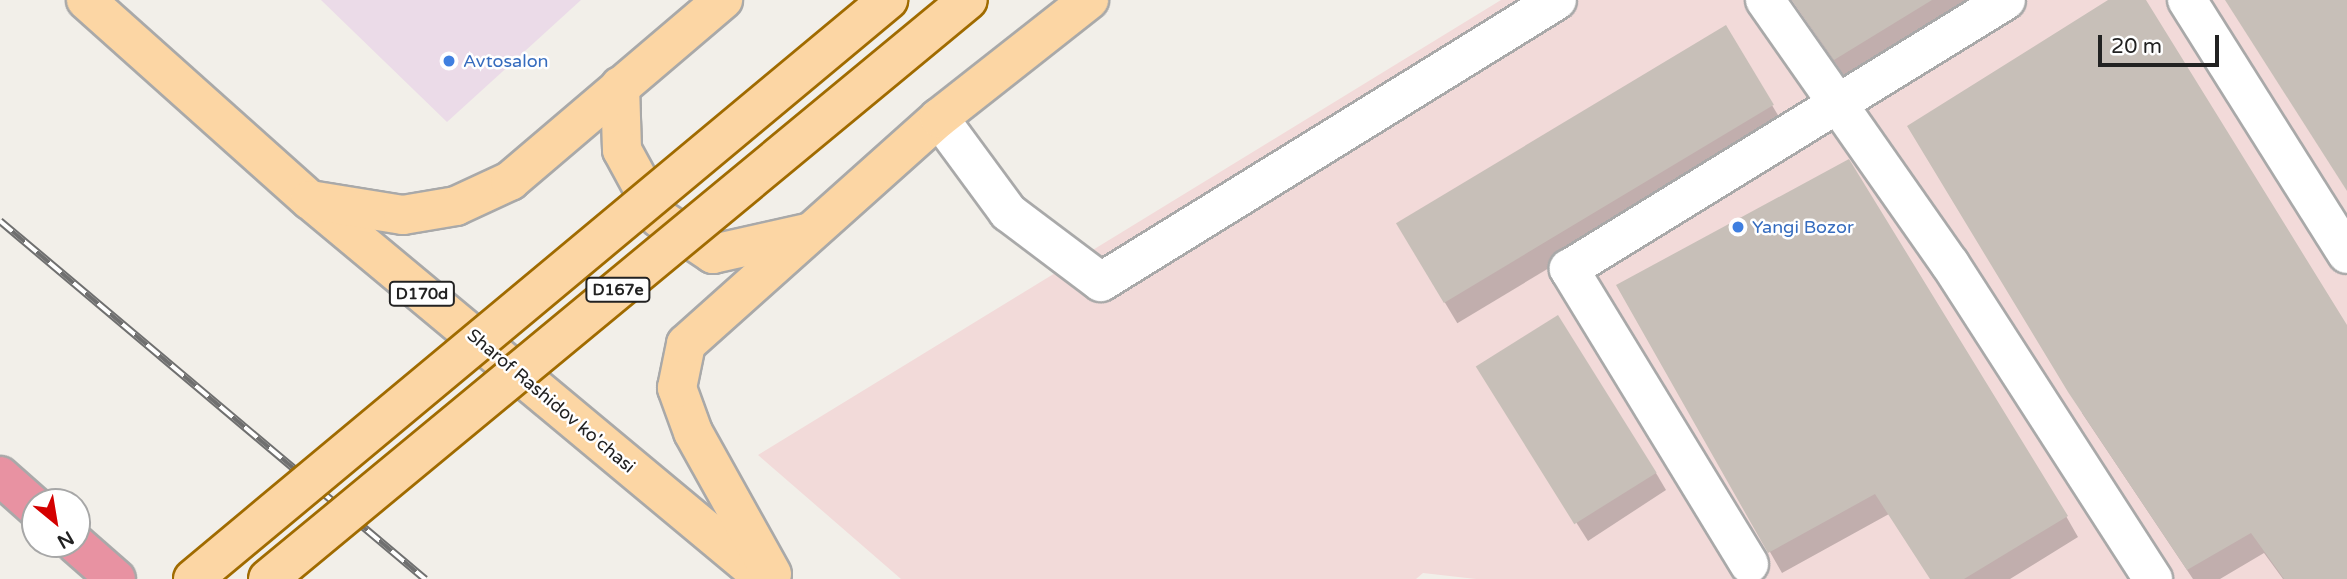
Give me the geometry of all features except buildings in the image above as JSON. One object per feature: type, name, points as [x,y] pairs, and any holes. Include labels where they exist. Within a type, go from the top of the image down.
[{"type":"highway","points":[[0,476],[21,495]]},
{"type":"highway","points":[[91,557],[116,579]]},
{"type":"main road","name":"Sharof Rashidov ko'chasi","points":[[86,0],[310,200],[765,579]]},
{"type":"main road","points":[[310,200],[403,215],[456,206],[510,181],[723,0]]},
{"type":"main road","name":"D167e","points":[[193,579],[888,0]]},
{"type":"main road","name":"D167e","points":[[268,579],[968,0]]},
{"type":"main road","points":[[775,579],[693,432],[677,388],[686,344],[939,118],[1089,0]]},
{"type":"main road","points":[[620,86],[622,150],[659,218],[713,254],[809,232]]},
{"type":"lane","points":[[939,118],[1008,212],[1101,282],[1557,0]]},
{"type":"lane","points":[[1765,0],[1950,264],[2153,579]]},
{"type":"lane","points":[[1749,564],[1569,269],[2006,0]]},
{"type":"lane","points":[[2186,0],[2347,254]]},
{"type":"shaded area","name":"Avtosalon","points":[[321,0],[581,0],[447,122]]},
{"type":"shaded area","name":"Yangi Bozor","points":[[1501,0],[2347,0],[2347,579],[1476,579],[1423,573],[1416,579],[901,579],[758,455]]},
{"type":"railway","points":[[0,221],[425,579]]},
{"type":"place","name":"Avtosalon","points":[[449,61]]},
{"type":"place","name":"Yangi Bozor","points":[[1738,227]]}]
